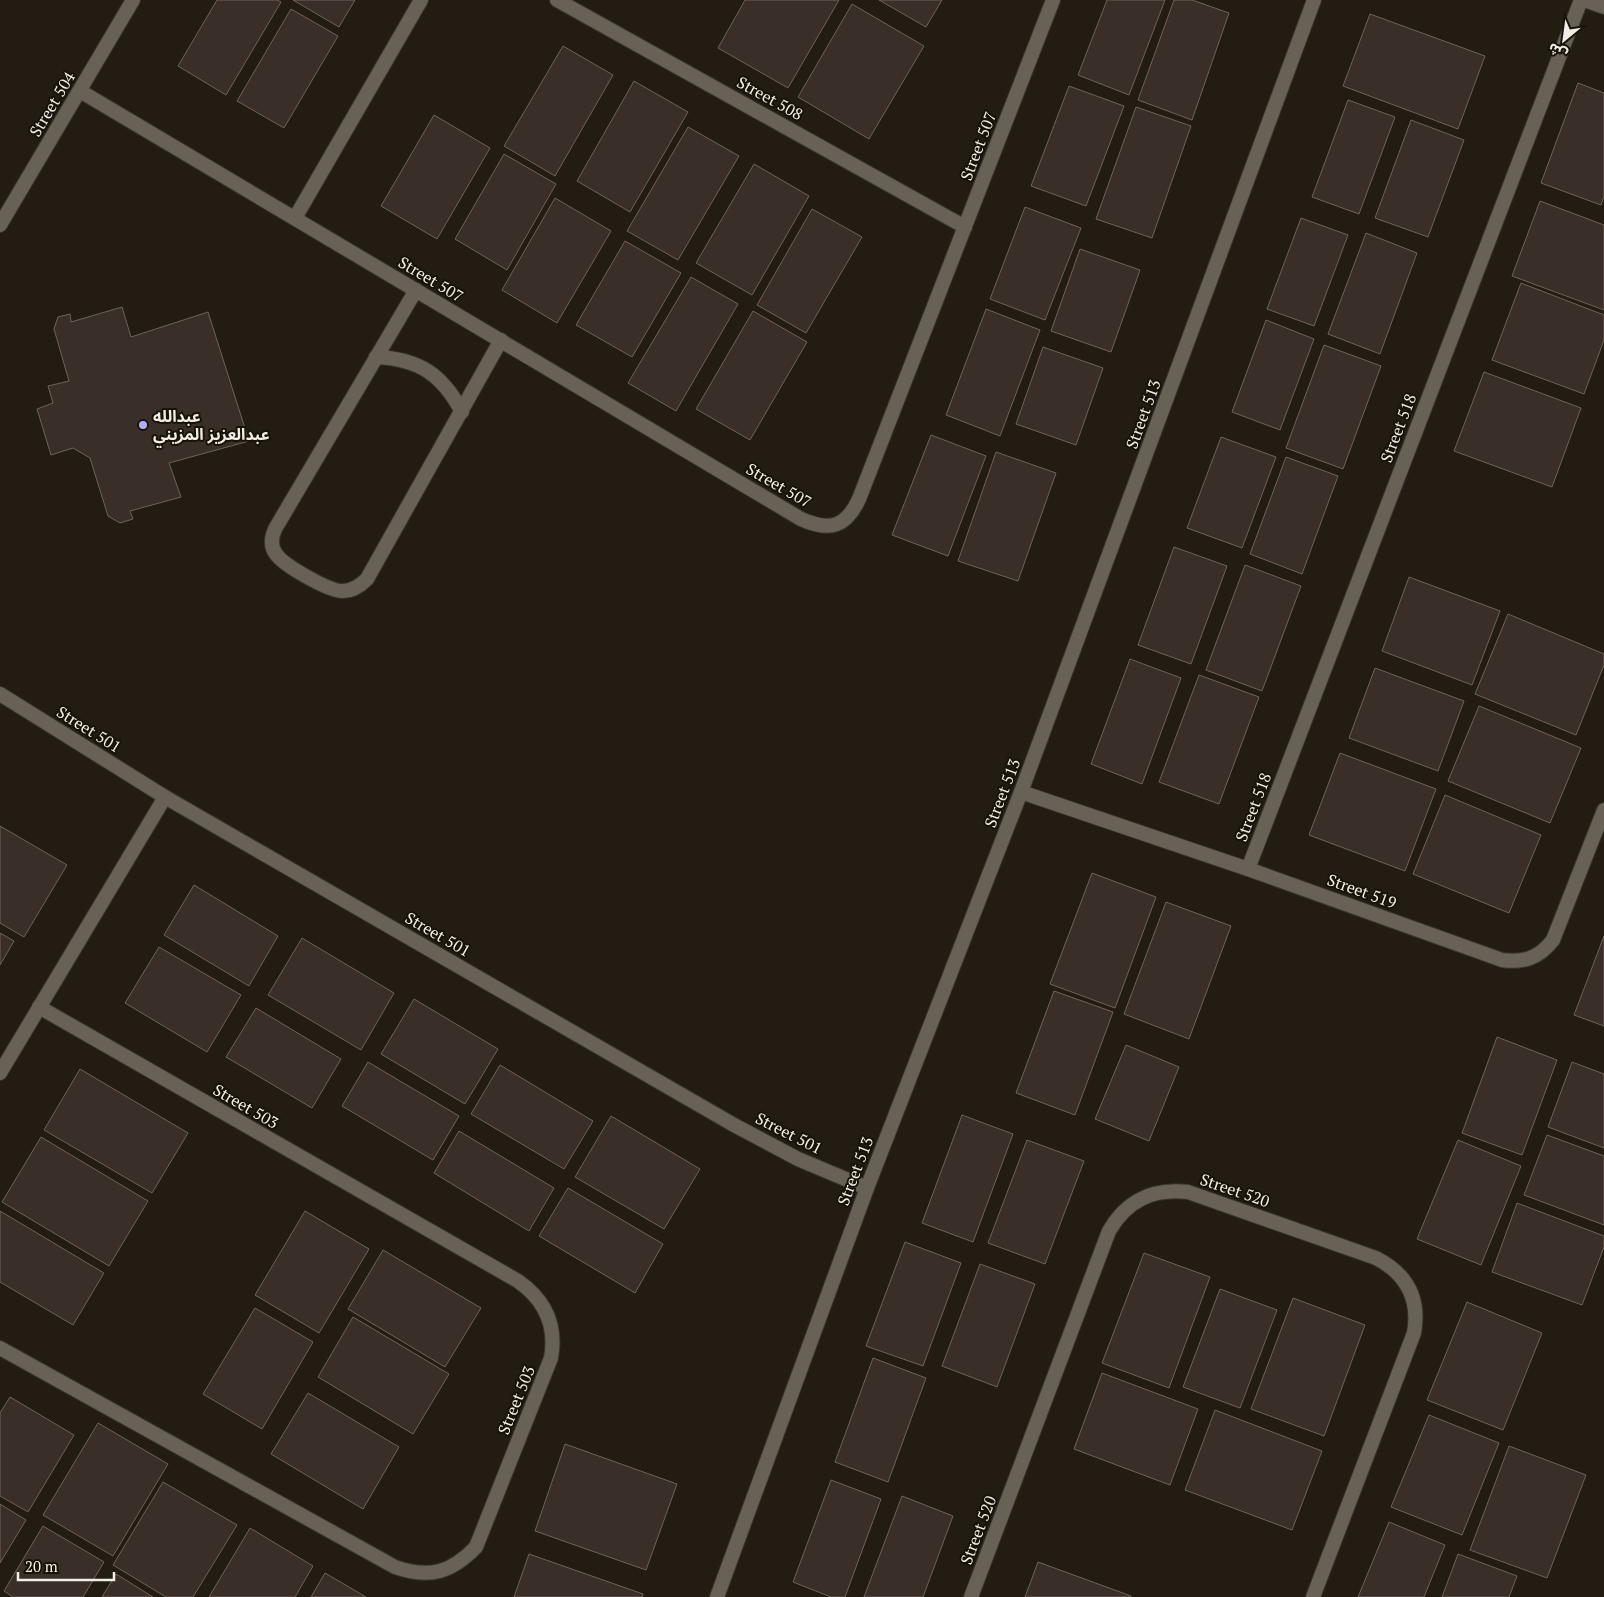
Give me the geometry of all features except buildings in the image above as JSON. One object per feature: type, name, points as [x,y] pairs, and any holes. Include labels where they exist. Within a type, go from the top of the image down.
[{"type":"street","name":"Street 504","points":[[0,225],[133,0]]},
{"type":"street","points":[[294,218],[421,0]]},
{"type":"street","name":"Street 508","points":[[557,0],[965,227]]},
{"type":"street","name":"Street 507","points":[[80,91],[801,519],[825,527],[837,525],[847,518],[859,499],[1053,0]]},
{"type":"street","name":"Street 513","points":[[717,1597],[867,1188],[1022,792],[1314,0]]},
{"type":"street","points":[[1582,0],[1604,7]]},
{"type":"street","name":"Street 518","points":[[1248,869],[1582,0]]},
{"type":"street","points":[[416,290],[275,528],[272,547],[276,556],[284,562],[336,591],[352,590],[360,586],[367,579],[501,340]]},
{"type":"street","points":[[376,357],[397,358],[418,364],[436,376],[451,392],[462,412]]},
{"type":"street","name":"Street 501","points":[[0,694],[165,797],[734,1125],[798,1159],[867,1188]]},
{"type":"street","name":"Street 519","points":[[1022,792],[1248,869],[1502,960],[1524,961],[1545,950],[1553,940],[1604,810]]},
{"type":"street","points":[[0,1073],[165,797]]},
{"type":"street","name":"Street 503","points":[[0,1348],[396,1568],[412,1573],[430,1574],[448,1569],[463,1560],[476,1547],[551,1358],[553,1345],[553,1331],[542,1303],[531,1290],[518,1281],[39,1007]]},
{"type":"street","name":"Street 520","points":[[972,1597],[1109,1231],[1117,1217],[1142,1197],[1156,1192],[1172,1190],[1188,1192],[1376,1258],[1390,1265],[1402,1275],[1410,1288],[1415,1302],[1416,1318],[1414,1333],[1313,1597]]},
{"type":"place","name":"عبدالله عبدالعزيز المزيني","points":[[143,425]]}]
